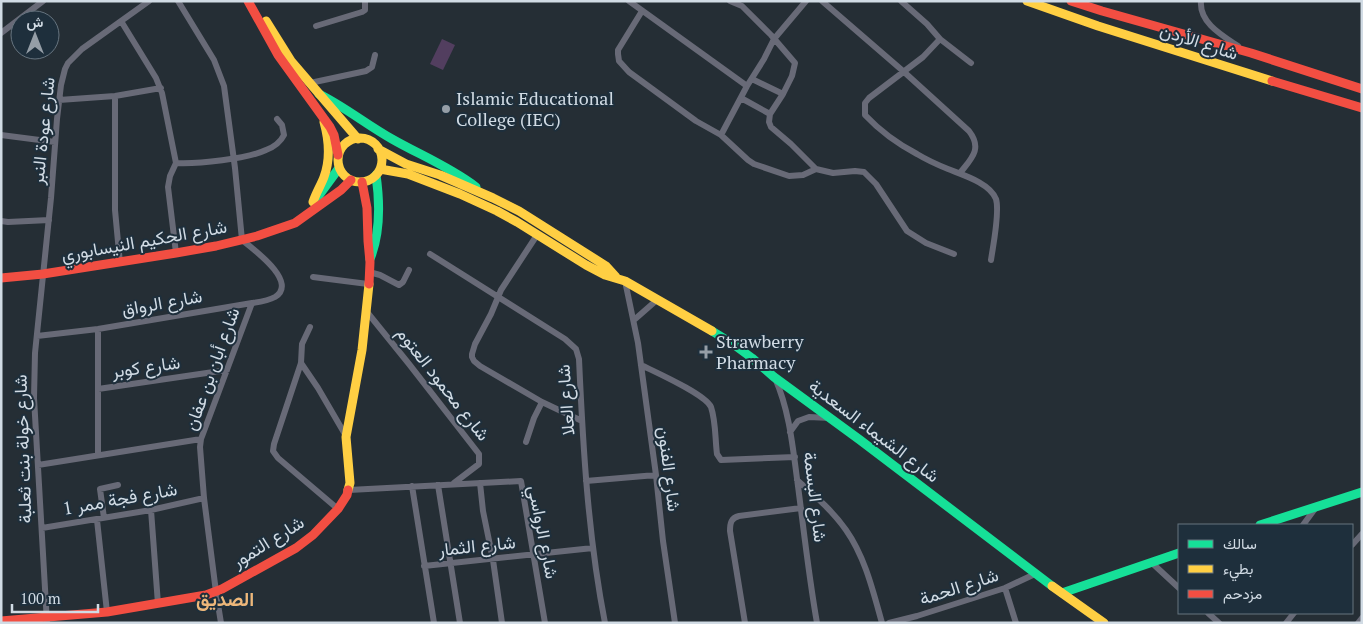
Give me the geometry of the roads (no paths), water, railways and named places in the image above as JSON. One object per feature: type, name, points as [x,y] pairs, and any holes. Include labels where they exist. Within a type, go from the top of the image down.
[{"type":"main road","points":[[248,1],[278,55],[295,73],[310,83],[358,139]]},
{"type":"main road","points":[[255,1],[295,73],[332,130],[339,168],[344,175],[351,180],[362,182],[378,172]]},
{"type":"main road","name":"شارع الأردن","points":[[1027,1],[1227,68],[1362,108]]},
{"type":"main road","name":"شارع الأردن","points":[[1071,1],[1251,53],[1362,89]]},
{"type":"main road","points":[[1150,24],[1158,31],[1262,62],[1265,68],[1260,73],[1227,68]]},
{"type":"main road","points":[[1303,70],[1289,69],[1284,73],[1285,78],[1362,102]]},
{"type":"main road","points":[[319,94],[340,104],[390,138],[459,174],[481,193]]},
{"type":"main road","points":[[313,102],[327,132],[329,154],[325,175],[313,202]]},
{"type":"main road","points":[[338,155],[347,142],[358,139],[369,141],[378,149],[381,158],[378,172],[378,224],[375,247],[370,260],[367,312],[361,358],[346,437],[350,478],[349,490]]},
{"type":"main road","name":"شارع الشيماء السعدية","points":[[378,149],[406,164],[440,175],[493,198],[589,255],[621,279]]},
{"type":"main road","name":"شارع الحكيم النيسابوري","points":[[290,224],[313,202],[339,168]]},
{"type":"main road","name":"شارع الشيماء السعدية","points":[[378,172],[408,174],[497,211],[601,273],[621,279],[733,344],[1035,574],[1104,623]]},
{"type":"main road","name":"شارع الحكيم النيسابوري","points":[[1,278],[120,263],[242,240],[295,223],[341,190],[351,180]]},
{"type":"main road","points":[[362,182],[368,210],[368,251],[370,260]]},
{"type":"main road","name":"شارع التمور","points":[[1,621],[47,620],[107,612],[216,592],[296,548],[313,535],[338,509],[349,490]]},
{"type":"main road","points":[[1263,524],[1362,492]]},
{"type":"main road","points":[[1062,593],[1178,553]]},
{"type":"street","points":[[1,33],[43,1]]},
{"type":"street","name":"شارع عودة النبر","points":[[43,274],[62,76],[68,63],[82,49],[149,1]]},
{"type":"street","points":[[178,1],[214,60],[222,79],[226,95],[242,240]]},
{"type":"street","points":[[316,26],[362,12],[365,7],[365,1]]},
{"type":"street","points":[[629,1],[747,86]]},
{"type":"street","points":[[730,1],[740,4],[795,64],[792,76],[770,114],[769,122],[771,126],[816,169],[833,173],[859,170],[864,172],[876,184],[906,231],[926,243],[954,254]]},
{"type":"street","points":[[721,135],[774,39],[806,1]]},
{"type":"street","points":[[822,1],[903,71],[974,137],[976,144],[974,153],[960,173]]},
{"type":"street","points":[[901,1],[927,24],[940,39],[970,63]]},
{"type":"street","points":[[1201,1],[1205,18],[1211,26],[1221,35],[1251,53]]},
{"type":"street","points":[[642,12],[618,50],[619,61],[629,72],[696,121],[721,135],[748,160],[761,167],[789,176],[803,175],[816,169]]},
{"type":"street","points":[[121,22],[160,88],[169,121],[176,164],[170,176],[168,187],[176,253]]},
{"type":"street","points":[[940,39],[923,57],[869,98],[865,103],[866,115],[900,144],[933,162],[975,180],[990,190],[995,198],[996,218],[991,260]]},
{"type":"street","points":[[310,83],[366,71],[372,67],[375,55]]},
{"type":"street","points":[[752,79],[783,94]]},
{"type":"street","points":[[59,100],[115,96],[160,88]]},
{"type":"street","points":[[115,96],[115,210],[120,263]]},
{"type":"street","points":[[741,98],[770,114]]},
{"type":"street","points":[[176,164],[233,158],[266,150],[278,144],[284,135],[282,125],[277,119]]},
{"type":"street","points":[[1,135],[55,142]]},
{"type":"street","points":[[1,220],[8,222],[48,220]]},
{"type":"street","points":[[537,235],[505,284],[475,344],[472,354],[474,361],[480,366],[542,402],[582,421]]},
{"type":"street","name":"شارع الرواق","points":[[37,336],[98,329],[274,298],[280,290],[280,277],[242,240]]},
{"type":"street","name":"شارع العلا","points":[[430,254],[565,339],[576,349],[579,359],[586,481],[593,548],[605,623]]},
{"type":"street","points":[[369,272],[380,275],[399,285],[403,282],[409,270]]},
{"type":"street","name":"شارع خولة بنت ثعلبة","points":[[43,274],[35,361],[34,398],[47,620]]},
{"type":"street","points":[[314,277],[368,284]]},
{"type":"street","name":"شارع الفنون","points":[[621,279],[634,320],[656,475],[663,541],[676,623]]},
{"type":"street","points":[[634,320],[658,299]]},
{"type":"street","name":"شارع أبان بن عفان","points":[[221,623],[200,455],[202,440],[252,303]]},
{"type":"street","name":"شارع محمود العتوم","points":[[367,312],[479,454],[479,464],[453,484]]},
{"type":"street","points":[[310,327],[302,344],[301,363],[274,444],[274,451],[278,458],[338,509]]},
{"type":"street","points":[[98,329],[98,455]]},
{"type":"street","points":[[301,363],[318,388],[346,437]]},
{"type":"street","points":[[641,365],[692,391],[709,404],[717,454],[721,460],[795,457]]},
{"type":"street","name":"شارع كوبر","points":[[98,389],[227,370]]},
{"type":"street","name":"شارع البسمة","points":[[774,377],[784,401],[795,457],[817,623]]},
{"type":"street","points":[[526,442],[542,402]]},
{"type":"street","points":[[790,432],[798,421],[809,417],[830,418]]},
{"type":"street","points":[[38,465],[202,440]]},
{"type":"street","points":[[586,481],[656,475]]},
{"type":"street","points":[[797,480],[832,512],[851,538],[868,575],[882,623]]},
{"type":"street","name":"شارع الرواسي","points":[[453,484],[521,481],[545,623]]},
{"type":"street","points":[[480,483],[502,623]]},
{"type":"street","points":[[349,490],[453,484]]},
{"type":"street","points":[[107,612],[100,519],[100,489],[118,485]]},
{"type":"street","points":[[438,485],[460,623]]},
{"type":"street","points":[[412,486],[434,623]]},
{"type":"street","name":"شارع فجة ممر 1","points":[[42,528],[151,510],[204,498]]},
{"type":"street","points":[[1304,524],[1317,506]]},
{"type":"street","points":[[745,623],[730,531],[732,520],[734,517],[739,516],[801,508]]},
{"type":"street","points":[[151,510],[158,604]]},
{"type":"street","points":[[1353,544],[1362,534]]},
{"type":"street","name":"شارع الثمار","points":[[424,566],[593,548]]},
{"type":"street","points":[[1152,563],[1178,587]]},
{"type":"street","name":"شارع الحمة","points":[[890,623],[1005,588],[1035,574]]},
{"type":"street","points":[[1005,588],[1016,623]]},
{"type":"street","points":[[1209,614],[1219,623]]},
{"type":"street","points":[[1358,623],[1362,618]]},
{"type":"place","name":"Islamic Educational College (IEC)","points":[[446,109]]},
{"type":"place","name":"Strawberry Pharmacy","points":[[706,352]]},
{"type":"district","name":"الصديق","points":[[225,599]]}]
